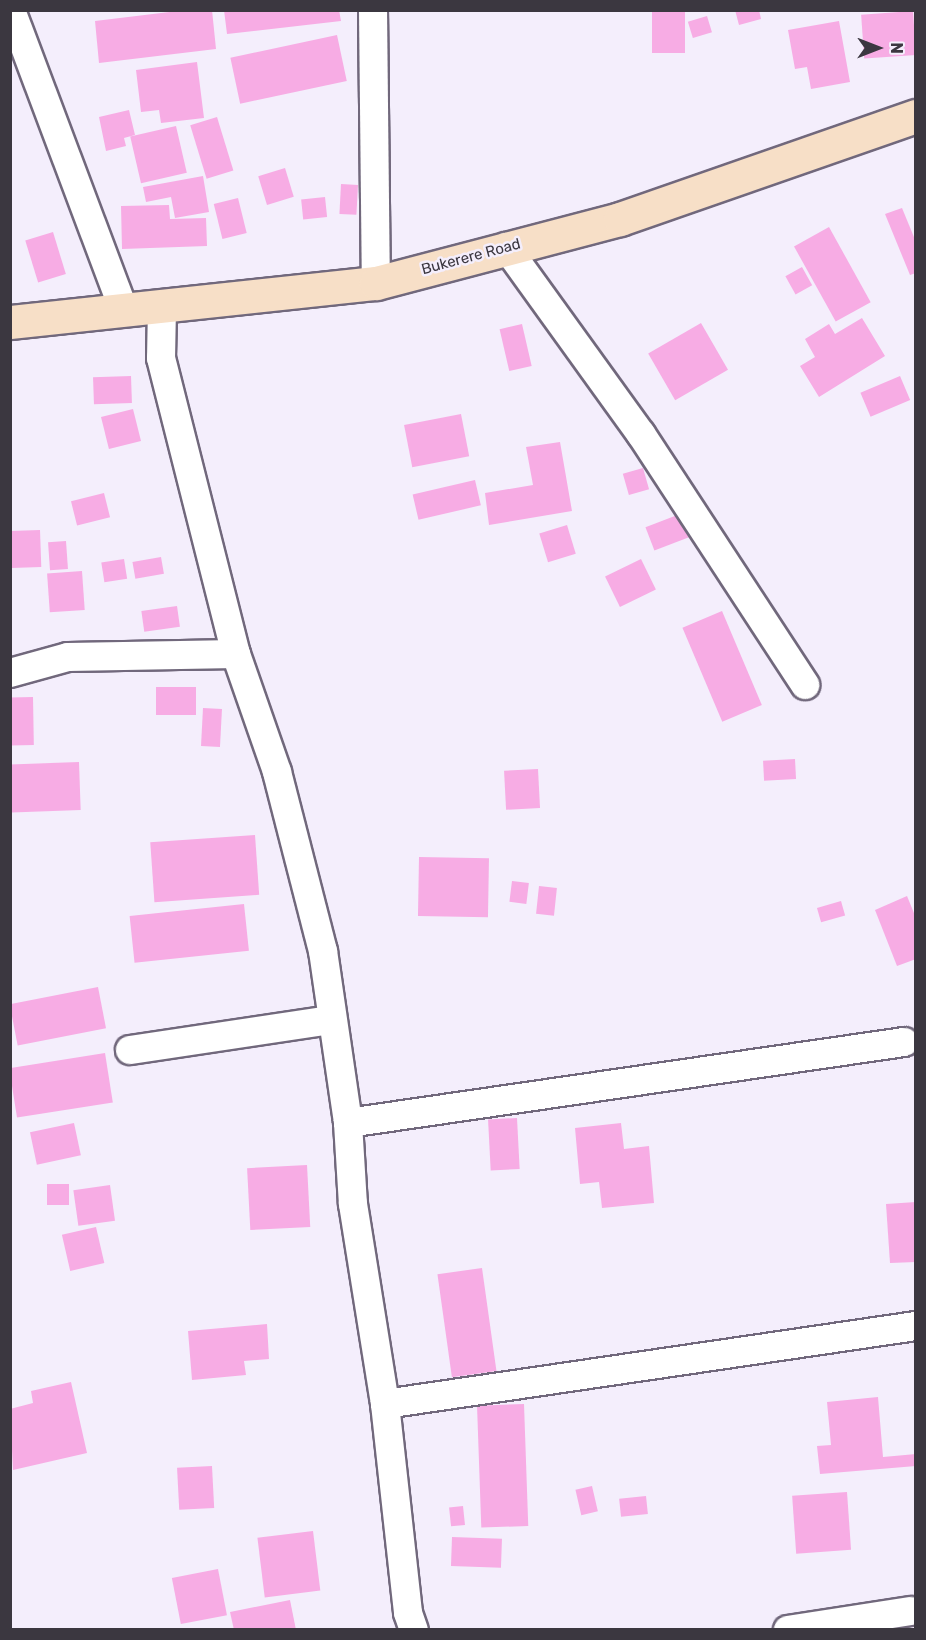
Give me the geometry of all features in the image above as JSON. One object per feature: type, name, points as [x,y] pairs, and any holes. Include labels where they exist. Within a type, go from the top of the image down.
[{"type":"main road","name":"Bukerere Road","points":[[10,322],[376,283],[506,247],[620,219],[915,116]]},
{"type":"street","points":[[11,10],[124,311]]},
{"type":"street","points":[[373,10],[376,283]]},
{"type":"street","points":[[506,247],[641,434],[805,685]]},
{"type":"street","points":[[162,307],[161,357],[236,654],[277,772],[323,951],[348,1123],[353,1204],[385,1404],[408,1613],[414,1629]]},
{"type":"street","points":[[10,673],[68,657],[236,654]]},
{"type":"street","points":[[130,1050],[332,1020]]},
{"type":"street","points":[[348,1123],[904,1042]]},
{"type":"street","points":[[385,1404],[915,1326]]},
{"type":"street","points":[[788,1629],[911,1611]]},
{"type":"building","points":[[186,10],[212,10],[216,49],[99,63],[95,21]]},
{"type":"building","points":[[224,10],[339,10],[341,21],[227,34]]},
{"type":"building","points":[[652,10],[685,10],[685,53],[652,53]]},
{"type":"building","points":[[735,10],[759,10],[761,19],[739,25]]},
{"type":"building","points":[[913,11],[916,55],[864,59],[861,15]]},
{"type":"building","points":[[707,16],[712,32],[693,38],[688,22]]},
{"type":"building","points":[[839,21],[850,82],[811,89],[807,67],[795,69],[788,30]]},
{"type":"building","points":[[337,35],[347,81],[240,104],[230,58]]},
{"type":"building","points":[[197,62],[204,118],[161,123],[159,110],[141,112],[136,70]]},
{"type":"building","points":[[129,110],[135,135],[124,138],[126,146],[106,151],[99,117]]},
{"type":"building","points":[[217,117],[233,171],[207,179],[190,125]]},
{"type":"building","points":[[176,126],[187,173],[141,183],[130,137]]},
{"type":"building","points":[[285,168],[294,197],[267,205],[258,176]]},
{"type":"building","points":[[203,176],[209,212],[175,218],[171,197],[146,202],[143,187]]},
{"type":"building","points":[[341,184],[358,185],[356,215],[339,214]]},
{"type":"building","points":[[325,197],[327,217],[303,219],[301,200]]},
{"type":"building","points":[[238,198],[247,233],[222,239],[214,204]]},
{"type":"building","points":[[169,205],[170,219],[206,218],[207,246],[122,249],[121,206]]},
{"type":"building","points":[[902,208],[916,242],[916,273],[910,275],[885,214]]},
{"type":"building","points":[[829,227],[871,302],[836,322],[794,246]]},
{"type":"building","points":[[53,232],[66,274],[38,283],[25,240]]},
{"type":"building","points":[[802,267],[812,285],[796,295],[785,276]]},
{"type":"building","points":[[862,318],[885,356],[819,397],[800,366],[815,357],[805,339],[829,324],[835,334]]},
{"type":"building","points":[[701,323],[728,370],[675,400],[648,354]]},
{"type":"building","points":[[522,324],[532,366],[509,371],[500,329]]},
{"type":"building","points":[[131,376],[132,403],[94,404],[93,377]]},
{"type":"building","points":[[900,376],[910,400],[871,417],[860,393]]},
{"type":"building","points":[[133,409],[141,441],[109,449],[101,417]]},
{"type":"building","points":[[461,414],[469,456],[412,467],[404,425]]},
{"type":"building","points":[[560,442],[572,511],[489,525],[485,493],[533,485],[526,447]]},
{"type":"building","points":[[643,468],[649,489],[629,495],[623,474]]},
{"type":"building","points":[[475,480],[481,505],[418,520],[413,494]]},
{"type":"building","points":[[104,493],[110,517],[77,525],[71,501]]},
{"type":"building","points":[[680,514],[689,537],[654,551],[645,527]]},
{"type":"building","points":[[567,525],[576,554],[548,562],[539,533]]},
{"type":"building","points":[[40,530],[41,567],[11,568],[10,531]]},
{"type":"building","points":[[66,541],[68,569],[50,570],[48,542]]},
{"type":"building","points":[[161,557],[164,574],[135,579],[132,562]]},
{"type":"building","points":[[124,559],[127,579],[104,582],[101,563]]},
{"type":"building","points":[[641,559],[656,590],[620,607],[605,577]]},
{"type":"building","points":[[82,571],[85,610],[50,612],[47,573]]},
{"type":"building","points":[[177,606],[180,627],[144,632],[141,611]]},
{"type":"building","points":[[722,611],[762,705],[722,722],[682,628]]},
{"type":"building","points":[[156,687],[196,687],[196,715],[156,715]]},
{"type":"building","points":[[10,697],[33,697],[34,745],[11,745]]},
{"type":"building","points":[[203,708],[222,709],[220,747],[201,746]]},
{"type":"building","points":[[795,759],[796,779],[764,781],[763,761]]},
{"type":"building","points":[[79,762],[81,810],[12,812],[10,764]]},
{"type":"building","points":[[538,769],[540,808],[506,810],[504,771]]},
{"type":"building","points":[[255,835],[259,895],[154,902],[150,842]]},
{"type":"building","points":[[419,857],[489,858],[488,917],[418,916]]},
{"type":"building","points":[[512,881],[529,883],[526,904],[509,902]]},
{"type":"building","points":[[539,886],[557,888],[554,916],[536,914]]},
{"type":"building","points":[[907,896],[916,918],[916,959],[897,966],[875,910]]},
{"type":"building","points":[[841,901],[845,915],[821,922],[817,908]]},
{"type":"building","points":[[244,904],[249,951],[135,963],[130,916]]},
{"type":"building","points":[[98,987],[106,1028],[18,1045],[10,1004]]},
{"type":"building","points":[[105,1053],[113,1102],[17,1118],[10,1068]]},
{"type":"building","points":[[517,1118],[520,1169],[491,1170],[488,1120]]},
{"type":"building","points":[[74,1123],[81,1155],[37,1165],[30,1132]]},
{"type":"building","points":[[621,1123],[624,1149],[649,1146],[654,1203],[602,1208],[599,1182],[580,1184],[575,1128]]},
{"type":"building","points":[[307,1165],[310,1227],[250,1230],[247,1168]]},
{"type":"building","points":[[47,1184],[69,1184],[69,1205],[47,1205]]},
{"type":"building","points":[[110,1185],[115,1221],[78,1226],[73,1190]]},
{"type":"building","points":[[916,1202],[916,1262],[890,1263],[886,1204]]},
{"type":"building","points":[[96,1227],[104,1263],[70,1271],[62,1235]]},
{"type":"building","points":[[482,1268],[496,1371],[452,1377],[437,1274]]},
{"type":"building","points":[[267,1324],[269,1359],[244,1361],[246,1375],[192,1380],[188,1331]]},
{"type":"building","points":[[71,1382],[87,1453],[13,1470],[10,1409],[33,1403],[31,1391]]},
{"type":"building","points":[[878,1397],[883,1457],[916,1454],[916,1466],[820,1474],[817,1446],[831,1445],[827,1402]]},
{"type":"building","points":[[524,1404],[528,1526],[481,1528],[477,1406]]},
{"type":"building","points":[[212,1466],[214,1508],[179,1510],[177,1468]]},
{"type":"building","points":[[592,1486],[598,1511],[581,1515],[575,1490]]},
{"type":"building","points":[[847,1492],[851,1550],[796,1554],[792,1496]]},
{"type":"building","points":[[646,1496],[648,1514],[621,1517],[619,1499]]},
{"type":"building","points":[[463,1506],[465,1525],[451,1526],[449,1507]]},
{"type":"building","points":[[313,1531],[320,1591],[265,1597],[257,1538]]},
{"type":"building","points":[[452,1537],[502,1539],[501,1568],[451,1566]]},
{"type":"building","points":[[218,1569],[227,1615],[181,1624],[172,1578]]},
{"type":"building","points":[[290,1600],[296,1630],[234,1630],[230,1612]]}]
